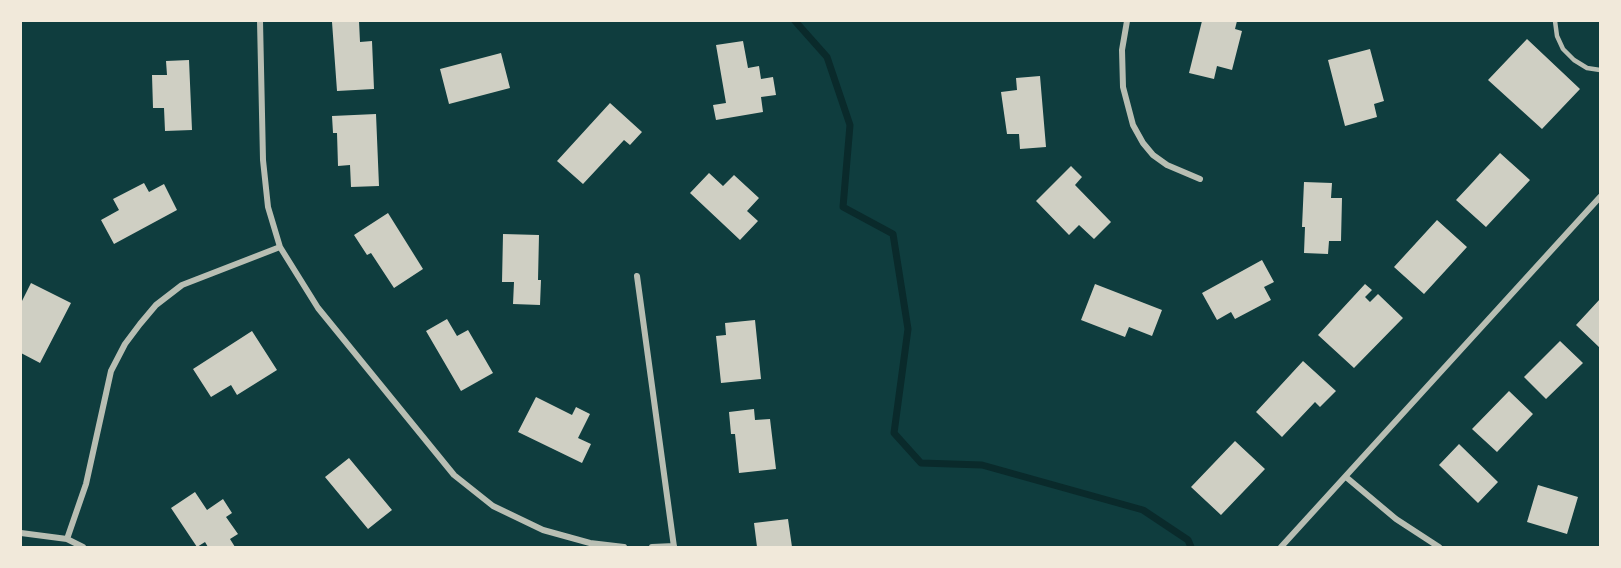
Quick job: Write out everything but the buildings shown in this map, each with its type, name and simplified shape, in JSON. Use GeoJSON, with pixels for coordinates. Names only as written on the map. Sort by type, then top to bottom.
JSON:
{"type":"FeatureCollection","features":[{"type":"Feature","properties":{"kind":"street"},"geometry":{"type":"LineString","coordinates":[[260,21],[263,160],[268,207],[280,247],[318,308],[454,475],[493,506],[543,530],[590,543],[624,547]]}},
{"type":"Feature","properties":{"kind":"street"},"geometry":{"type":"LineString","coordinates":[[1127,21],[1122,50],[1122,78],[1133,125],[1153,155],[1167,165],[1200,179]]}},
{"type":"Feature","properties":{"kind":"street"},"geometry":{"type":"LineString","coordinates":[[1281,547],[1600,197]]}},
{"type":"Feature","properties":{"kind":"street"},"geometry":{"type":"LineString","coordinates":[[67,539],[86,484],[111,371],[125,344],[156,305],[182,285],[280,247]]}},
{"type":"Feature","properties":{"kind":"street"},"geometry":{"type":"LineString","coordinates":[[637,276],[674,546],[652,547]]}},
{"type":"Feature","properties":{"kind":"street"},"geometry":{"type":"LineString","coordinates":[[1346,477],[1396,519],[1439,547]]}},
{"type":"Feature","properties":{"kind":"street"},"geometry":{"type":"LineString","coordinates":[[21,533],[67,539],[82,547]]}},
{"type":"Feature","properties":{"kind":"lane"},"geometry":{"type":"LineString","coordinates":[[1555,21],[1557,36],[1563,50],[1587,68],[1600,70]]}},
{"type":"Feature","properties":{"kind":"waterway"},"geometry":{"type":"LineString","coordinates":[[795,21],[827,57],[850,125],[843,207],[893,234],[908,329],[894,433],[921,463],[982,465],[1143,510],[1188,540],[1191,547]]}}]}
